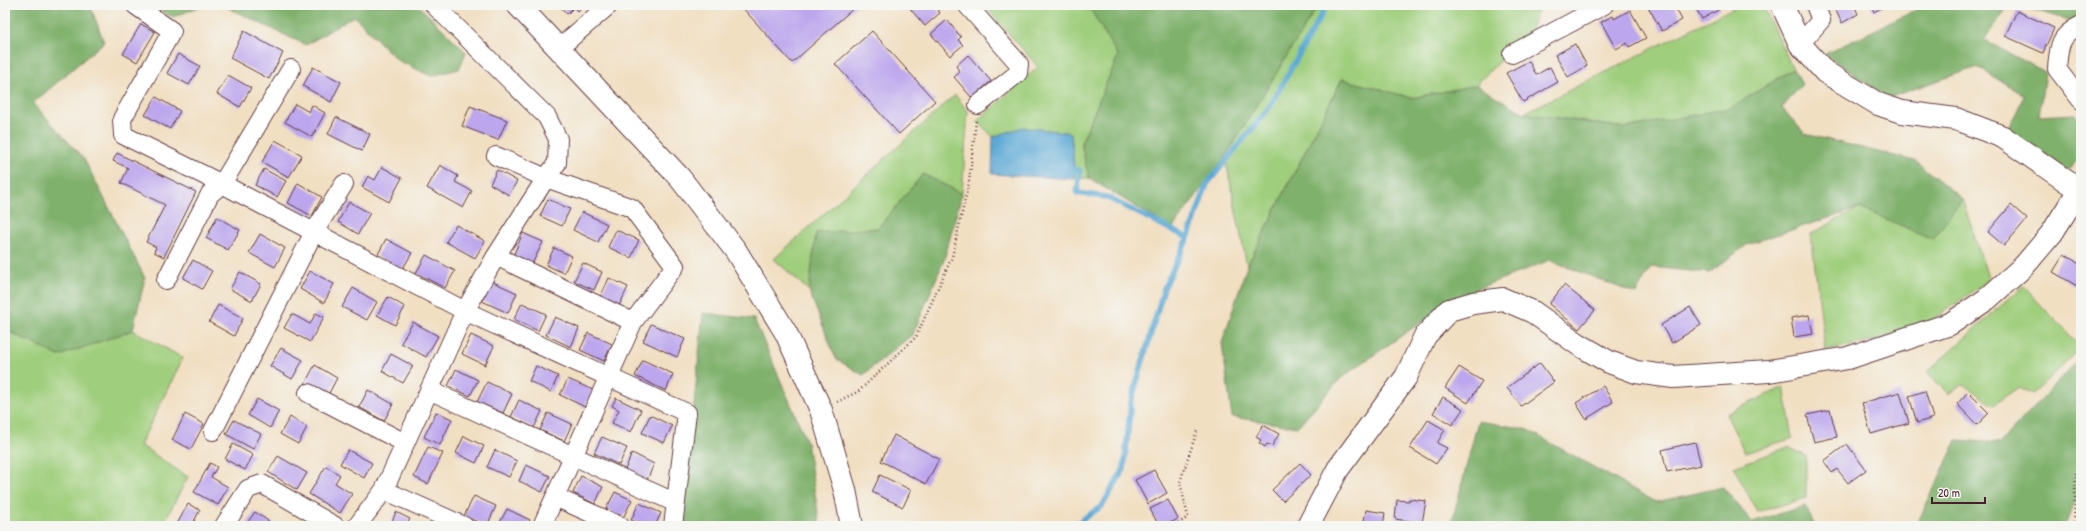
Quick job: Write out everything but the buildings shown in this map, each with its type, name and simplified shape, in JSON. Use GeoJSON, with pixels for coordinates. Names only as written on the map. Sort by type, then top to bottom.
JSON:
{"type":"FeatureCollection","features":[{"type":"Feature","properties":{"kind":"street"},"geometry":{"type":"LineString","coordinates":[[135,5],[172,31],[122,119],[123,135],[222,184],[464,311],[609,376],[687,413],[673,526]]}},
{"type":"Feature","properties":{"kind":"street"},"geometry":{"type":"LineString","coordinates":[[356,526],[384,490],[464,311],[496,256],[557,163],[558,139],[547,117],[434,5]]}},
{"type":"Feature","properties":{"kind":"street"},"geometry":{"type":"LineString","coordinates":[[518,5],[680,178],[736,252],[786,332],[821,410],[845,490],[852,526]]}},
{"type":"Feature","properties":{"kind":"street"},"geometry":{"type":"LineString","coordinates":[[558,49],[609,5]]}},
{"type":"Feature","properties":{"kind":"street"},"geometry":{"type":"LineString","coordinates":[[967,5],[1018,64],[1018,73],[978,105]]}},
{"type":"Feature","properties":{"kind":"street"},"geometry":{"type":"LineString","coordinates":[[1512,54],[1604,5]]}},
{"type":"Feature","properties":{"kind":"street"},"geometry":{"type":"LineString","coordinates":[[1308,526],[1338,469],[1406,377],[1425,336],[1449,310],[1473,303],[1503,299],[1533,312],[1578,344],[1609,362],[1636,372],[1673,377],[1770,371],[1848,358],[1950,324],[1987,299],[2024,266],[2052,233],[2080,190],[2003,137],[1956,119],[1902,112],[1878,104],[1825,72],[1800,44],[1782,5]]}},
{"type":"Feature","properties":{"kind":"street"},"geometry":{"type":"LineString","coordinates":[[1800,44],[1821,20],[1815,5]]}},
{"type":"Feature","properties":{"kind":"street"},"geometry":{"type":"LineString","coordinates":[[2081,25],[2074,28],[2059,44],[2057,69],[2081,100]]}},
{"type":"Feature","properties":{"kind":"street"},"geometry":{"type":"LineString","coordinates":[[166,280],[210,194],[222,184],[291,69]]}},
{"type":"Feature","properties":{"kind":"street"},"geometry":{"type":"LineString","coordinates":[[496,156],[546,178],[632,208],[675,266],[633,322],[542,526]]}},
{"type":"Feature","properties":{"kind":"street"},"geometry":{"type":"LineString","coordinates":[[213,431],[314,232],[344,184]]}},
{"type":"Feature","properties":{"kind":"street"},"geometry":{"type":"LineString","coordinates":[[496,256],[633,322]]}},
{"type":"Feature","properties":{"kind":"street"},"geometry":{"type":"LineString","coordinates":[[429,390],[676,502]]}},
{"type":"Feature","properties":{"kind":"street"},"geometry":{"type":"LineString","coordinates":[[308,393],[406,443]]}},
{"type":"Feature","properties":{"kind":"street"},"geometry":{"type":"LineString","coordinates":[[224,526],[248,489],[262,484],[335,526]]}},
{"type":"Feature","properties":{"kind":"street"},"geometry":{"type":"LineString","coordinates":[[384,490],[464,526]]}},
{"type":"Feature","properties":{"kind":"street"},"geometry":{"type":"LineString","coordinates":[[555,497],[620,526]]}},
{"type":"Feature","properties":{"kind":"path"},"geometry":{"type":"LineString","coordinates":[[821,410],[859,391],[916,337],[952,257],[969,182],[978,105]]}},
{"type":"Feature","properties":{"kind":"path"},"geometry":{"type":"LineString","coordinates":[[1175,526],[1188,517],[1180,482],[1196,431]]}},
{"type":"Feature","properties":{"kind":"path"},"geometry":{"type":"LineString","coordinates":[[2074,526],[2076,471],[2081,466]]}},
{"type":"Feature","properties":{"kind":"green space"},"geometry":{"type":"Polygon","coordinates":[[[5,5],[90,5],[104,42],[33,103],[84,159],[145,278],[133,330],[59,356],[10,332],[5,320],[5,5]]]}},
{"type":"Feature","properties":{"kind":"green space"},"geometry":{"type":"Polygon","coordinates":[[[149,5],[204,5],[173,17],[149,5]]]}},
{"type":"Feature","properties":{"kind":"green space"},"geometry":{"type":"Polygon","coordinates":[[[222,5],[418,5],[466,52],[459,69],[431,76],[397,60],[354,16],[306,45],[222,5]]]}},
{"type":"Feature","properties":{"kind":"green space"},"geometry":{"type":"Polygon","coordinates":[[[984,5],[1088,5],[1118,56],[1081,143],[1089,178],[1075,179],[1071,133],[1023,127],[993,137],[977,121],[1038,67],[984,5]]]}},
{"type":"Feature","properties":{"kind":"green space"},"geometry":{"type":"Polygon","coordinates":[[[1088,5],[1318,5],[1225,157],[1172,229],[1089,178],[1081,143],[1118,56],[1088,5]]]}},
{"type":"Feature","properties":{"kind":"green space"},"geometry":{"type":"Polygon","coordinates":[[[1318,5],[1540,5],[1531,29],[1476,85],[1412,98],[1342,79],[1247,266],[1225,157],[1318,5]]]}},
{"type":"Feature","properties":{"kind":"green space"},"geometry":{"type":"Polygon","coordinates":[[[1739,5],[1762,5],[1793,69],[1731,108],[1625,128],[1524,113],[1739,5]]]}},
{"type":"Feature","properties":{"kind":"green space"},"geometry":{"type":"Polygon","coordinates":[[[1916,5],[2009,5],[1984,40],[2045,72],[2039,116],[2075,114],[2081,124],[2081,156],[2068,171],[2008,131],[2024,95],[1977,67],[1888,98],[1825,54],[1918,9],[1916,5]]]}},
{"type":"Feature","properties":{"kind":"green space"},"geometry":{"type":"Polygon","coordinates":[[[2019,5],[2081,5],[2081,18],[2074,22],[2019,5]]]}},
{"type":"Feature","properties":{"kind":"green space"},"geometry":{"type":"Polygon","coordinates":[[[1793,69],[1802,84],[1782,108],[1805,134],[1915,161],[1962,199],[1933,239],[1860,208],[1748,244],[1709,273],[1651,267],[1636,294],[1550,260],[1474,290],[1414,327],[1341,378],[1297,427],[1232,417],[1222,343],[1247,266],[1342,79],[1412,98],[1476,85],[1524,113],[1625,128],[1731,108],[1793,69]]]}},
{"type":"Feature","properties":{"kind":"green space"},"geometry":{"type":"Polygon","coordinates":[[[955,95],[968,111],[962,194],[923,174],[878,228],[816,233],[809,291],[774,259],[955,95]]]}},
{"type":"Feature","properties":{"kind":"green space"},"geometry":{"type":"Polygon","coordinates":[[[923,174],[962,194],[944,260],[913,334],[863,375],[836,359],[809,291],[816,233],[878,228],[923,174]]]}},
{"type":"Feature","properties":{"kind":"green space"},"geometry":{"type":"Polygon","coordinates":[[[1962,199],[1989,280],[1932,320],[1875,341],[1825,350],[1811,234],[1860,208],[1933,239],[1962,199]]]}},
{"type":"Feature","properties":{"kind":"green space"},"geometry":{"type":"Polygon","coordinates":[[[2023,286],[2081,347],[2033,394],[2019,387],[1992,405],[1964,384],[1948,394],[1927,372],[2023,286]]]}},
{"type":"Feature","properties":{"kind":"green space"},"geometry":{"type":"Polygon","coordinates":[[[703,313],[754,319],[807,442],[820,526],[682,526],[703,313]]]}},
{"type":"Feature","properties":{"kind":"green space"},"geometry":{"type":"Polygon","coordinates":[[[133,330],[183,358],[140,445],[188,477],[162,526],[5,526],[5,340],[10,332],[59,356],[133,330]]]}},
{"type":"Feature","properties":{"kind":"green space"},"geometry":{"type":"Polygon","coordinates":[[[2081,357],[2081,487],[2066,526],[1916,526],[1957,440],[2000,443],[2081,357]]]}},
{"type":"Feature","properties":{"kind":"green space"},"geometry":{"type":"Polygon","coordinates":[[[1784,387],[1793,438],[1745,453],[1726,414],[1784,387]]]}},
{"type":"Feature","properties":{"kind":"green space"},"geometry":{"type":"Polygon","coordinates":[[[1478,421],[1526,429],[1656,502],[1723,487],[1752,522],[1805,506],[1815,526],[1451,526],[1478,421]]]}},
{"type":"Feature","properties":{"kind":"green space"},"geometry":{"type":"Polygon","coordinates":[[[1788,447],[1806,456],[1806,498],[1757,512],[1734,467],[1788,447]]]}},
{"type":"Feature","properties":{"kind":"water"},"geometry":{"type":"Polygon","coordinates":[[[1023,127],[1071,133],[1075,179],[992,174],[993,137],[1023,127]]]}},
{"type":"Feature","properties":{"kind":"waterway"},"geometry":{"type":"LineString","coordinates":[[1073,526],[1102,506],[1124,469],[1131,402],[1164,288],[1188,238],[1207,184],[1269,108],[1327,5]]}},
{"type":"Feature","properties":{"kind":"waterway"},"geometry":{"type":"LineString","coordinates":[[1068,167],[1080,171],[1077,193],[1106,197],[1188,238]]}}]}
